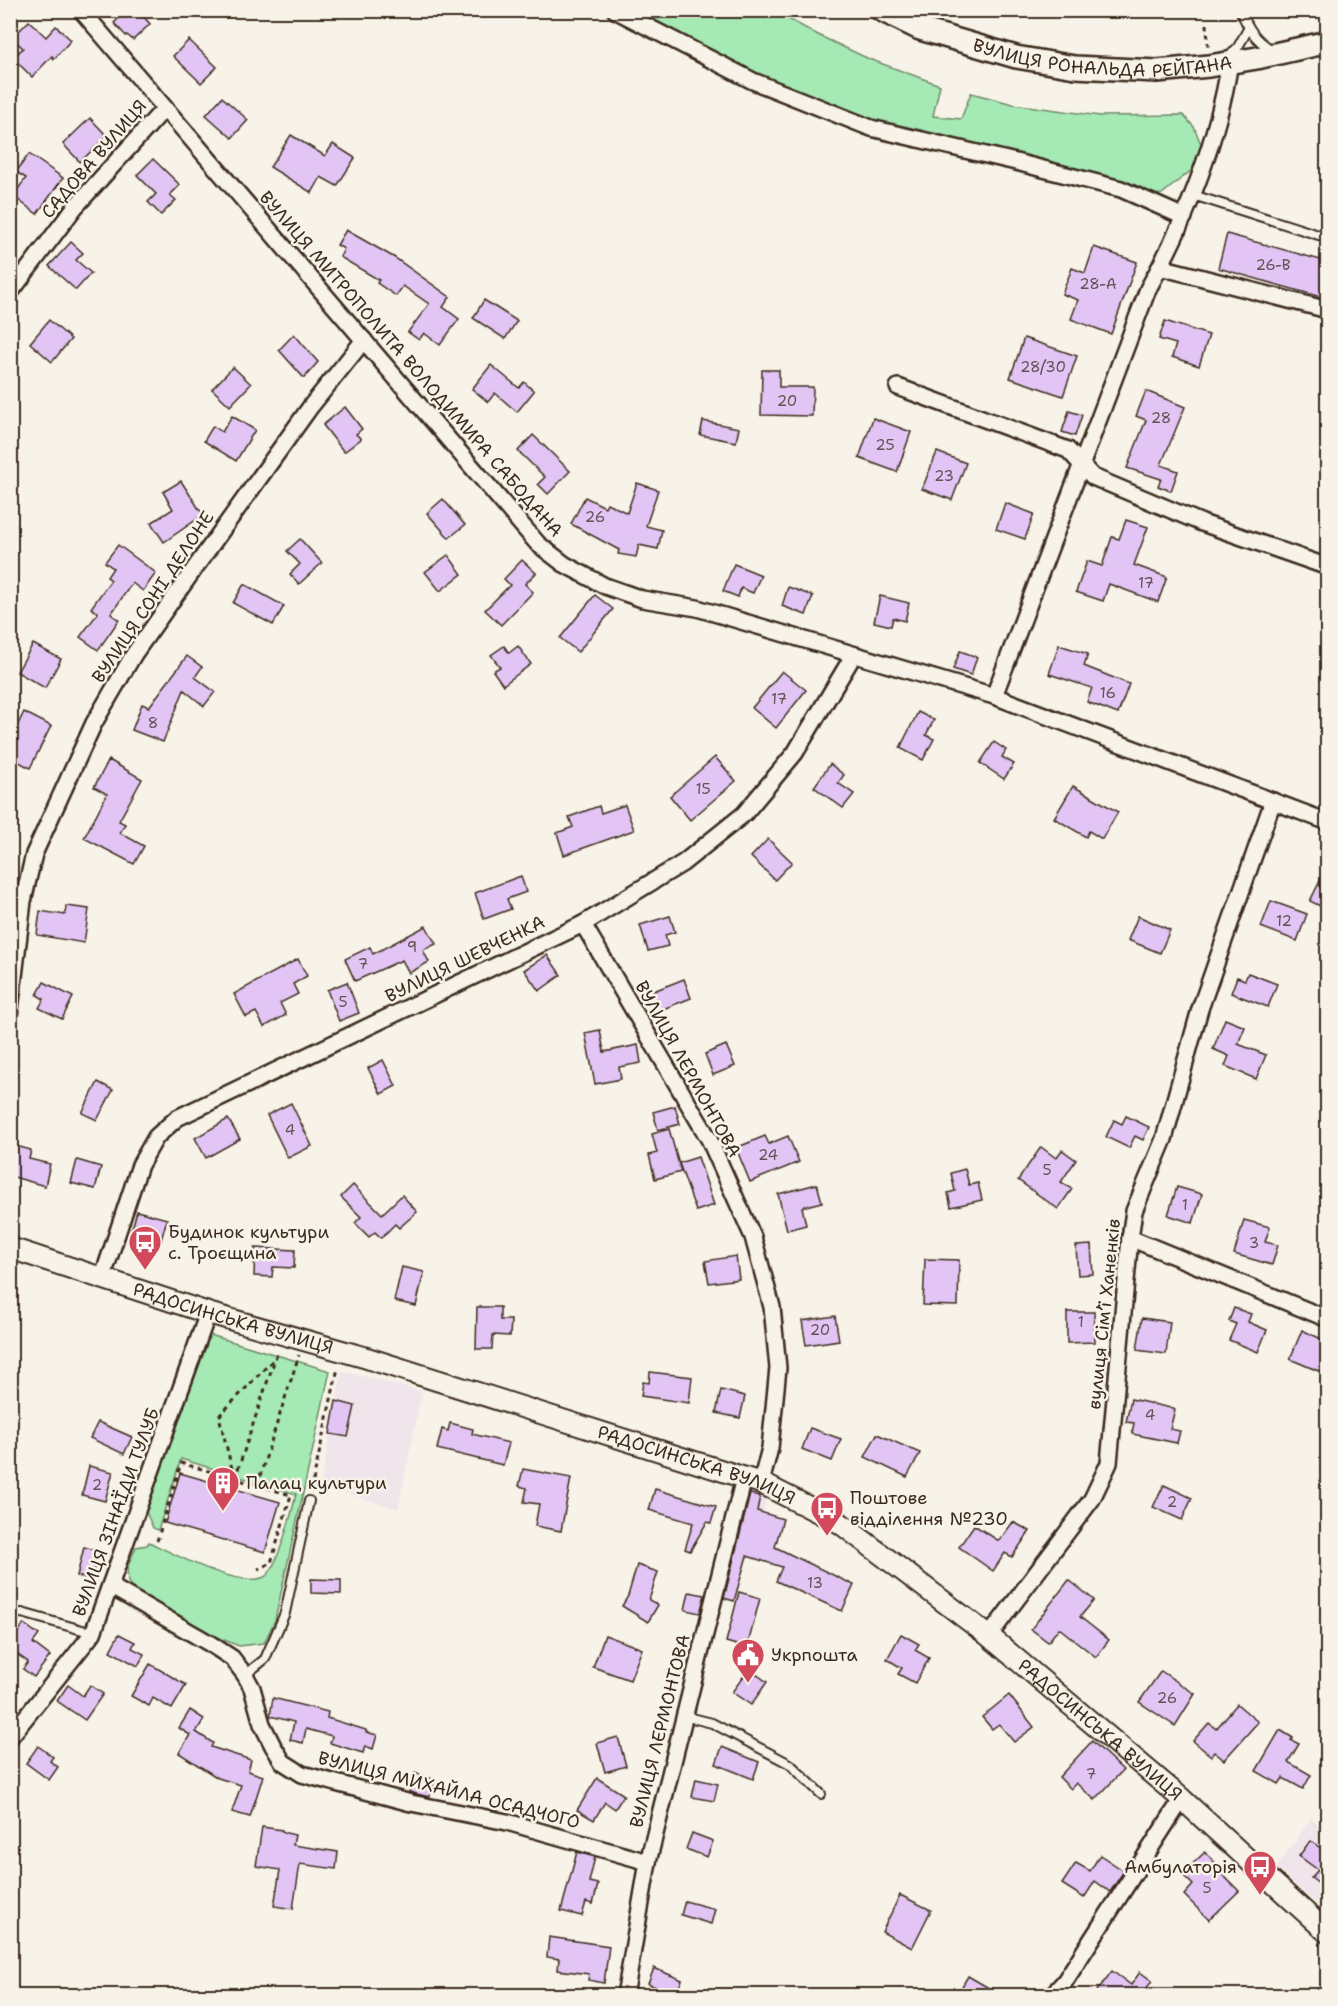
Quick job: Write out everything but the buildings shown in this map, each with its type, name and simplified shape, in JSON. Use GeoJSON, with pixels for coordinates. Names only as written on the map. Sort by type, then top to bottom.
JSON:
{"type":"FeatureCollection","features":[{"type":"Feature","properties":{"kind":"main road","name":"ВУЛИЦЯ РОНАЛЬДА РЕЙГАНА"},"geometry":{"type":"LineString","coordinates":[[881,10],[920,29],[1016,57],[1075,67],[1157,71],[1209,66],[1328,42]]}},
{"type":"Feature","properties":{"kind":"street","name":"ВУЛИЦЯ МИТРОПОЛИТА ВОЛОДИМИРА САБОДАНА"},"geometry":{"type":"LineString","coordinates":[[81,10],[538,544],[564,564],[605,586],[642,599],[697,609],[994,696],[1328,822]]}},
{"type":"Feature","properties":{"kind":"street"},"geometry":{"type":"LineString","coordinates":[[615,10],[753,81],[871,128],[1110,186],[1184,217]]}},
{"type":"Feature","properties":{"kind":"street"},"geometry":{"type":"LineString","coordinates":[[994,696],[1148,289],[1193,195],[1222,106],[1225,63]]}},
{"type":"Feature","properties":{"kind":"street","name":"САДОВА ВУЛИЦЯ"},"geometry":{"type":"LineString","coordinates":[[10,293],[75,207],[164,109]]}},
{"type":"Feature","properties":{"kind":"street"},"geometry":{"type":"LineString","coordinates":[[1160,267],[1328,310]]}},
{"type":"Feature","properties":{"kind":"street","name":"ВУЛИЦЯ СОНІ ДЕЛОНЕ"},"geometry":{"type":"LineString","coordinates":[[10,1010],[23,901],[34,854],[94,723],[134,654],[311,406],[364,340]]}},
{"type":"Feature","properties":{"kind":"street"},"geometry":{"type":"LineString","coordinates":[[898,387],[1068,450],[1094,477],[1202,523],[1328,567]]}},
{"type":"Feature","properties":{"kind":"street","name":"ВУЛИЦЯ ШЕВЧЕНКА"},"geometry":{"type":"LineString","coordinates":[[102,1279],[140,1165],[156,1137],[177,1118],[583,924],[684,863],[744,814],[795,753],[853,656]]}},
{"type":"Feature","properties":{"kind":"street","name":"вулиця Сімʼї Ханенків"},"geometry":{"type":"LineString","coordinates":[[989,1636],[1092,1499],[1109,1463],[1134,1211],[1164,1139],[1200,1009],[1273,801]]}},
{"type":"Feature","properties":{"kind":"street","name":"ВУЛИЦЯ ЛЕРМОНТОВА"},"geometry":{"type":"LineString","coordinates":[[583,924],[709,1139],[753,1237],[772,1307],[778,1368],[770,1448],[752,1481],[684,1716],[648,1862],[625,1995]]}},
{"type":"Feature","properties":{"kind":"street"},"geometry":{"type":"LineString","coordinates":[[1130,1238],[1328,1319]]}},
{"type":"Feature","properties":{"kind":"street","name":"РАДОСИНСЬКА ВУЛИЦЯ"},"geometry":{"type":"LineString","coordinates":[[10,1248],[208,1313],[343,1352],[752,1481],[840,1523],[989,1636],[1182,1799],[1328,1933]]}},
{"type":"Feature","properties":{"kind":"street","name":"ВУЛИЦЯ ЗІНАЇДИ ТУЛУБ"},"geometry":{"type":"LineString","coordinates":[[10,1737],[93,1634],[208,1313]]}},
{"type":"Feature","properties":{"kind":"street","name":"ВУЛИЦЯ МИХАЙЛА ОСАДЧОГО"},"geometry":{"type":"LineString","coordinates":[[110,1586],[232,1658],[252,1688],[262,1724],[273,1746],[284,1762],[302,1773],[411,1803],[507,1822],[648,1862]]}},
{"type":"Feature","properties":{"kind":"street"},"geometry":{"type":"LineString","coordinates":[[1051,1995],[1065,1981],[1182,1799]]}},
{"type":"Feature","properties":{"kind":"lane"},"geometry":{"type":"LineString","coordinates":[[1240,10],[1248,29],[1266,47],[1277,53]]}},
{"type":"Feature","properties":{"kind":"lane"},"geometry":{"type":"LineString","coordinates":[[1225,63],[1248,29]]}},
{"type":"Feature","properties":{"kind":"lane"},"geometry":{"type":"LineString","coordinates":[[1193,195],[1328,238]]}},
{"type":"Feature","properties":{"kind":"lane"},"geometry":{"type":"LineString","coordinates":[[245,1675],[265,1659],[285,1613],[309,1501]]}},
{"type":"Feature","properties":{"kind":"lane"},"geometry":{"type":"LineString","coordinates":[[10,1614],[22,1613],[93,1634]]}},
{"type":"Feature","properties":{"kind":"lane"},"geometry":{"type":"LineString","coordinates":[[684,1716],[712,1724],[790,1764],[821,1794]]}},
{"type":"Feature","properties":{"kind":"path"},"geometry":{"type":"LineString","coordinates":[[235,1478],[283,1334]]}},
{"type":"Feature","properties":{"kind":"path"},"geometry":{"type":"LineString","coordinates":[[257,1485],[304,1340]]}},
{"type":"Feature","properties":{"kind":"path"},"geometry":{"type":"LineString","coordinates":[[309,1501],[335,1377],[343,1352]]}},
{"type":"Feature","properties":{"kind":"path"},"geometry":{"type":"LineString","coordinates":[[235,1478],[219,1416],[275,1359]]}},
{"type":"Feature","properties":{"kind":"path"},"geometry":{"type":"LineString","coordinates":[[157,1541],[181,1463],[291,1496],[271,1563],[258,1569]]}},
{"type":"Feature","properties":{"kind":"shaded area"},"geometry":{"type":"Polygon","coordinates":[[[342,1371],[422,1391],[398,1509],[320,1486],[342,1371]]]}},
{"type":"Feature","properties":{"kind":"shaded area"},"geometry":{"type":"Polygon","coordinates":[[[747,1491],[767,1496],[758,1535],[737,1533],[747,1491]]]}},
{"type":"Feature","properties":{"kind":"shaded area"},"geometry":{"type":"Polygon","coordinates":[[[1311,1818],[1327,1831],[1328,1905],[1324,1910],[1276,1868],[1311,1818]]]}},
{"type":"Feature","properties":{"kind":"green space"},"geometry":{"type":"Polygon","coordinates":[[[625,11],[774,11],[869,59],[940,85],[933,116],[961,119],[971,93],[1013,104],[1100,116],[1183,115],[1194,127],[1201,144],[1193,169],[1162,194],[1149,195],[871,123],[755,77],[625,11]]]}},
{"type":"Feature","properties":{"kind":"green space"},"geometry":{"type":"Polygon","coordinates":[[[210,1335],[330,1371],[275,1620],[264,1643],[239,1646],[189,1626],[135,1594],[128,1582],[127,1568],[136,1547],[147,1545],[149,1542],[207,1569],[241,1579],[255,1579],[266,1576],[270,1571],[284,1538],[296,1494],[181,1459],[158,1530],[153,1528],[146,1512],[210,1335]]]}},
{"type":"Feature","properties":{"kind":"place","name":"Будинок культури с. Троєщина"},"geometry":{"type":"Point","coordinates":[145,1271]}},
{"type":"Feature","properties":{"kind":"place","name":"Палац культури"},"geometry":{"type":"Point","coordinates":[223,1512]}},
{"type":"Feature","properties":{"kind":"place","name":"Поштове відділення №230"},"geometry":{"type":"Point","coordinates":[827,1537]}},
{"type":"Feature","properties":{"kind":"place","name":"Укрпошта"},"geometry":{"type":"Point","coordinates":[748,1684]}},
{"type":"Feature","properties":{"kind":"place","name":"Амбулаторія"},"geometry":{"type":"Point","coordinates":[1260,1896]}}]}
